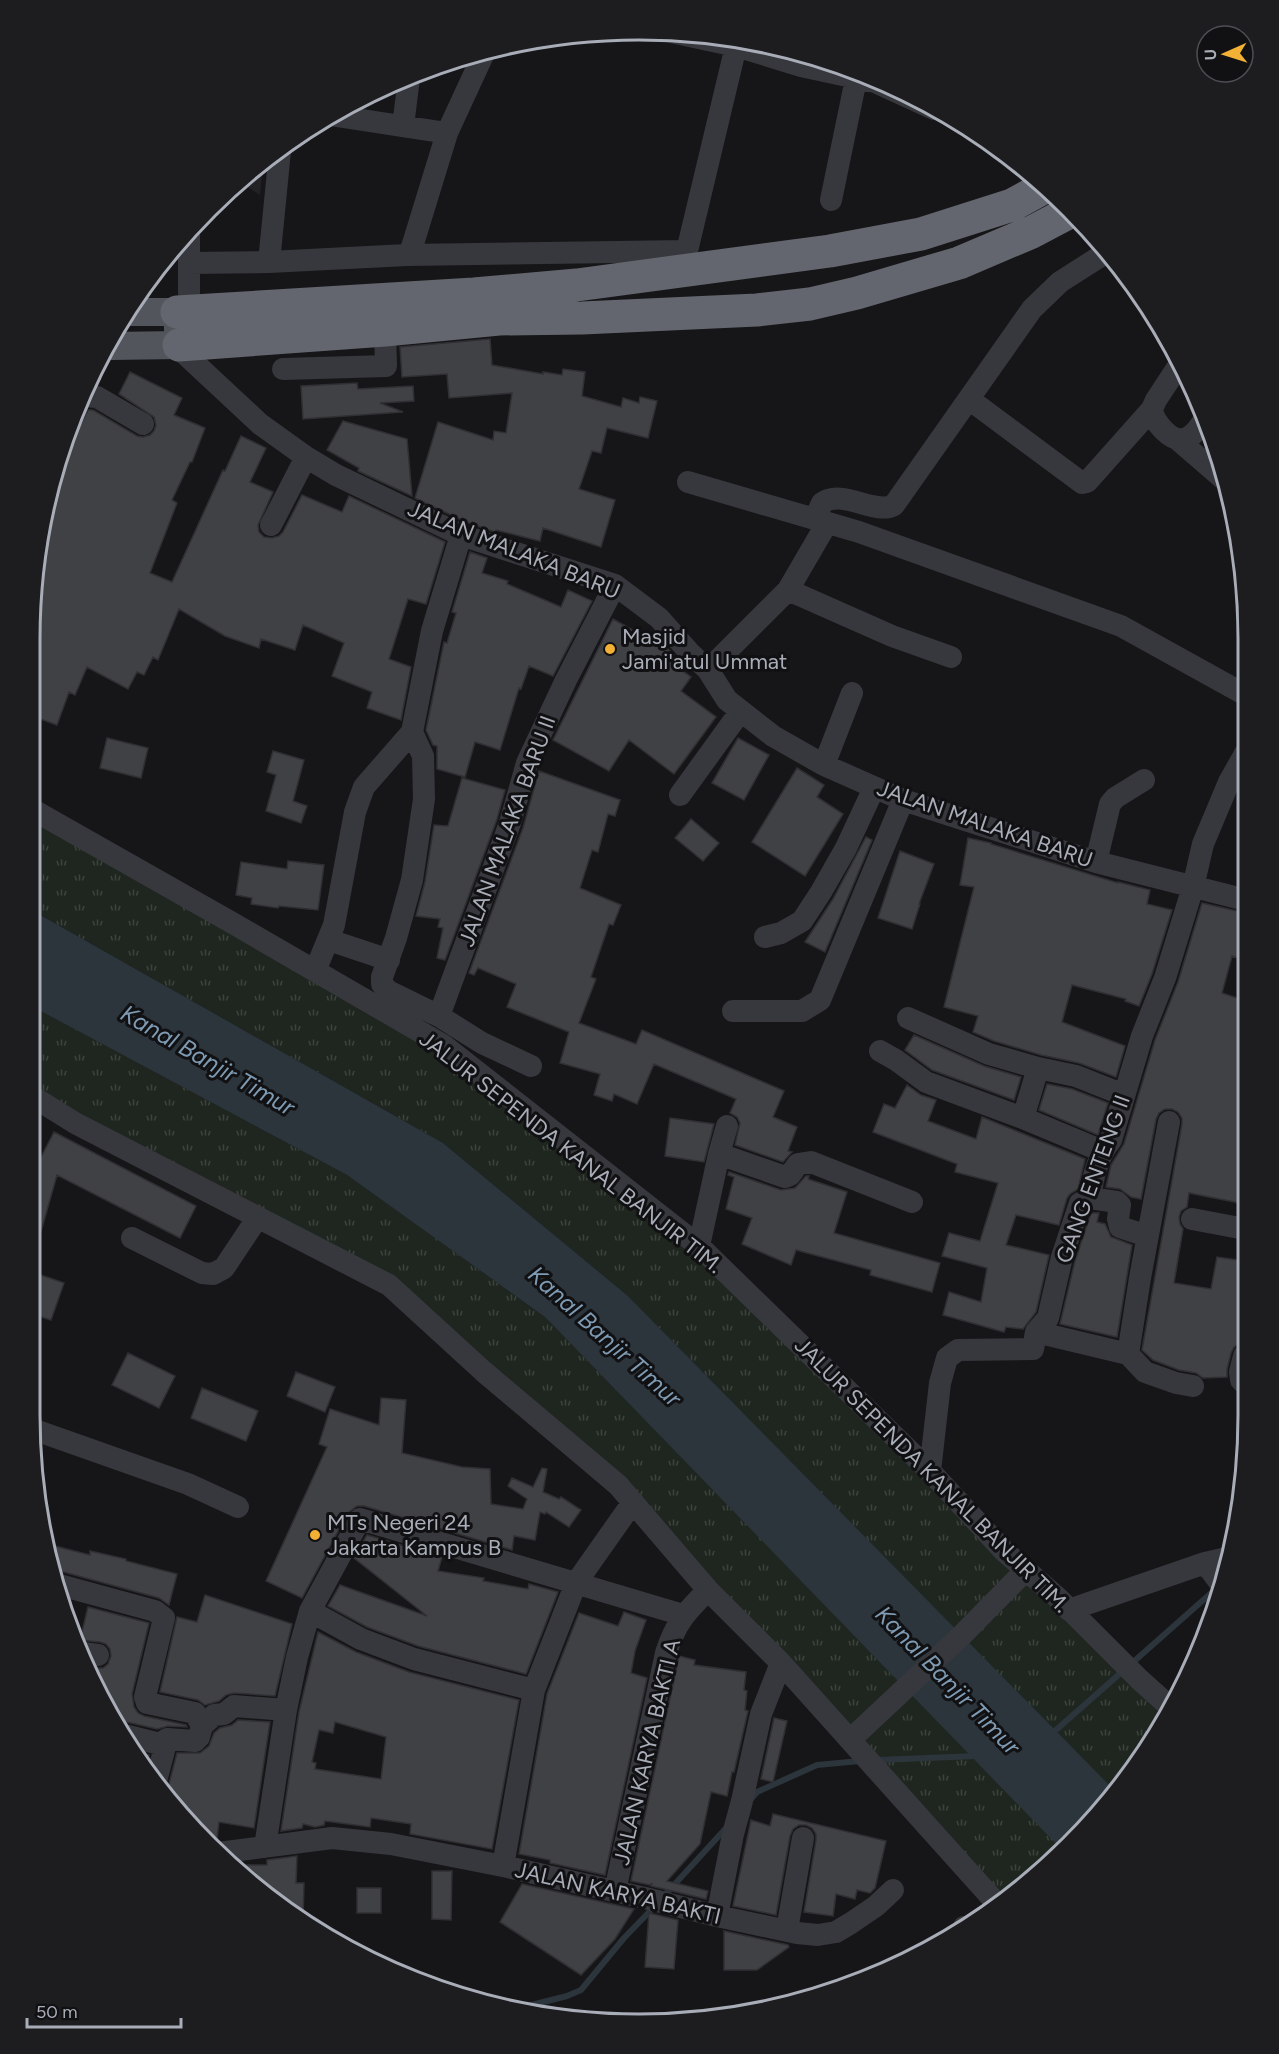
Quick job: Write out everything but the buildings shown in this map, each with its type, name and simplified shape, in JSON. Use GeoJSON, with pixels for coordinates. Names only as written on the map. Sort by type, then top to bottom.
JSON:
{"type":"FeatureCollection","features":[{"type":"Feature","properties":{"kind":"highway"},"geometry":{"type":"LineString","coordinates":[[183,302],[474,294],[577,285],[830,251],[921,234],[1012,205],[1037,191]]}},
{"type":"Feature","properties":{"kind":"highway"},"geometry":{"type":"LineString","coordinates":[[179,345],[499,319],[582,318],[757,310],[810,304],[857,293],[959,263],[1022,237],[1063,216]]}},
{"type":"Feature","properties":{"kind":"main road"},"geometry":{"type":"LineString","coordinates":[[118,346],[179,345],[183,302],[139,310]]}},
{"type":"Feature","properties":{"kind":"street"},"geometry":{"type":"LineString","coordinates":[[189,263],[269,262],[407,255],[687,251],[735,49]]}},
{"type":"Feature","properties":{"kind":"street"},"geometry":{"type":"LineString","coordinates":[[407,255],[412,247],[447,133],[480,62]]}},
{"type":"Feature","properties":{"kind":"street"},"geometry":{"type":"LineString","coordinates":[[831,200],[856,81]]}},
{"type":"Feature","properties":{"kind":"street"},"geometry":{"type":"LineString","coordinates":[[402,126],[408,87]]}},
{"type":"Feature","properties":{"kind":"street"},"geometry":{"type":"LineString","coordinates":[[346,118],[447,133]]}},
{"type":"Feature","properties":{"kind":"street"},"geometry":{"type":"LineString","coordinates":[[269,262],[279,161]]}},
{"type":"Feature","properties":{"kind":"street"},"geometry":{"type":"LineString","coordinates":[[183,302],[189,263],[189,245]]}},
{"type":"Feature","properties":{"kind":"street"},"geometry":{"type":"LineString","coordinates":[[708,670],[788,590],[821,521],[822,503],[831,499],[886,508],[894,505],[1032,309],[1060,282],[1100,257]]}},
{"type":"Feature","properties":{"kind":"street"},"geometry":{"type":"LineString","coordinates":[[283,369],[386,366],[385,330]]}},
{"type":"Feature","properties":{"kind":"street","name":"JALAN MALAKA BARU"},"geometry":{"type":"LineString","coordinates":[[179,345],[186,355],[260,424],[336,475],[461,535],[615,585],[659,618],[708,670],[727,700],[773,736],[824,765],[903,800],[1096,862],[1238,898]]}},
{"type":"Feature","properties":{"kind":"street"},"geometry":{"type":"LineString","coordinates":[[969,399],[1082,483],[1087,482],[1152,409],[1175,371]]}},
{"type":"Feature","properties":{"kind":"street"},"geometry":{"type":"LineString","coordinates":[[92,397],[98,397],[142,424]]}},
{"type":"Feature","properties":{"kind":"street"},"geometry":{"type":"LineString","coordinates":[[1152,409],[1159,426],[1214,471]]}},
{"type":"Feature","properties":{"kind":"street"},"geometry":{"type":"LineString","coordinates":[[1177,439],[1185,439],[1199,427]]}},
{"type":"Feature","properties":{"kind":"street"},"geometry":{"type":"LineString","coordinates":[[271,525],[306,457]]}},
{"type":"Feature","properties":{"kind":"street"},"geometry":{"type":"LineString","coordinates":[[688,482],[859,532],[1121,626],[1238,691]]}},
{"type":"Feature","properties":{"kind":"street"},"geometry":{"type":"LineString","coordinates":[[315,970],[334,925],[355,812],[364,787],[412,732],[432,631],[461,535]]}},
{"type":"Feature","properties":{"kind":"street","name":"JALAN MALAKA BARU II"},"geometry":{"type":"LineString","coordinates":[[439,1016],[510,824],[527,763],[566,680],[615,585]]}},
{"type":"Feature","properties":{"kind":"street"},"geometry":{"type":"LineString","coordinates":[[788,590],[892,636],[951,657]]}},
{"type":"Feature","properties":{"kind":"street"},"geometry":{"type":"LineString","coordinates":[[824,765],[852,693]]}},
{"type":"Feature","properties":{"kind":"street"},"geometry":{"type":"LineString","coordinates":[[680,795],[741,712]]}},
{"type":"Feature","properties":{"kind":"street"},"geometry":{"type":"LineString","coordinates":[[412,732],[423,756],[424,799],[412,880],[382,977],[382,984],[388,991],[439,1016],[482,1043],[531,1066]]}},
{"type":"Feature","properties":{"kind":"street","name":"GANG ENTENG II"},"geometry":{"type":"LineString","coordinates":[[930,1471],[940,1383],[947,1358],[958,1350],[1033,1349],[1036,1332],[1048,1318],[1062,1257],[1080,1203],[1090,1198],[1094,1173],[1102,1151],[1111,1140],[1142,1036],[1165,978],[1193,887],[1203,844],[1238,766]]}},
{"type":"Feature","properties":{"kind":"street"},"geometry":{"type":"LineString","coordinates":[[1096,862],[1110,804],[1115,798],[1144,780]]}},
{"type":"Feature","properties":{"kind":"street"},"geometry":{"type":"LineString","coordinates":[[765,937],[781,933],[802,921],[846,848],[874,788]]}},
{"type":"Feature","properties":{"kind":"street"},"geometry":{"type":"LineString","coordinates":[[733,1011],[801,1011],[820,1000],[903,800]]}},
{"type":"Feature","properties":{"kind":"street","name":"JALUR SEPENDA KANAL BANJIR TIM."},"geometry":{"type":"LineString","coordinates":[[40,814],[443,1045],[699,1246],[930,1471],[1004,1551],[1019,1578],[1058,1598],[1165,1702]]}},
{"type":"Feature","properties":{"kind":"street"},"geometry":{"type":"LineString","coordinates":[[328,940],[389,960]]}},
{"type":"Feature","properties":{"kind":"street"},"geometry":{"type":"LineString","coordinates":[[908,1018],[989,1054],[1076,1076],[1124,1095]]}},
{"type":"Feature","properties":{"kind":"street"},"geometry":{"type":"LineString","coordinates":[[880,1051],[926,1082],[1023,1118],[1102,1151]]}},
{"type":"Feature","properties":{"kind":"street"},"geometry":{"type":"LineString","coordinates":[[1023,1118],[1038,1068]]}},
{"type":"Feature","properties":{"kind":"street"},"geometry":{"type":"LineString","coordinates":[[40,1101],[75,1123],[389,1285],[483,1371],[618,1485],[708,1590],[782,1664],[858,1732],[885,1777],[992,1898]]}},
{"type":"Feature","properties":{"kind":"street"},"geometry":{"type":"LineString","coordinates":[[1128,1353],[1169,1122]]}},
{"type":"Feature","properties":{"kind":"street"},"geometry":{"type":"LineString","coordinates":[[699,1246],[727,1126]]}},
{"type":"Feature","properties":{"kind":"street"},"geometry":{"type":"LineString","coordinates":[[719,1154],[785,1177],[790,1175],[798,1164],[811,1162],[912,1202]]}},
{"type":"Feature","properties":{"kind":"street"},"geometry":{"type":"LineString","coordinates":[[1090,1198],[1118,1202],[1120,1227],[1147,1236]]}},
{"type":"Feature","properties":{"kind":"street"},"geometry":{"type":"LineString","coordinates":[[132,1238],[202,1273],[213,1274],[224,1268],[258,1217]]}},
{"type":"Feature","properties":{"kind":"street"},"geometry":{"type":"LineString","coordinates":[[1192,1220],[1238,1228]]}},
{"type":"Feature","properties":{"kind":"street"},"geometry":{"type":"LineString","coordinates":[[1036,1332],[1128,1353],[1145,1372],[1176,1383],[1193,1386]]}},
{"type":"Feature","properties":{"kind":"street"},"geometry":{"type":"LineString","coordinates":[[41,1432],[188,1484],[238,1507]]}},
{"type":"Feature","properties":{"kind":"street"},"geometry":{"type":"LineString","coordinates":[[42,1447],[91,1449]]}},
{"type":"Feature","properties":{"kind":"street","name":"JALAN KARYA BAKTI"},"geometry":{"type":"LineString","coordinates":[[633,1502],[576,1583],[534,1690],[503,1866],[717,1916],[818,1935],[836,1932],[863,1916],[893,1890]]}},
{"type":"Feature","properties":{"kind":"street"},"geometry":{"type":"LineString","coordinates":[[265,1847],[286,1710],[310,1611],[360,1519],[683,1615]]}},
{"type":"Feature","properties":{"kind":"street"},"geometry":{"type":"LineString","coordinates":[[1069,1610],[1217,1571]]}},
{"type":"Feature","properties":{"kind":"street"},"geometry":{"type":"LineString","coordinates":[[858,1732],[1019,1578]]}},
{"type":"Feature","properties":{"kind":"street"},"geometry":{"type":"LineString","coordinates":[[66,1587],[161,1614],[164,1618],[146,1700],[150,1704],[195,1713],[202,1726]]}},
{"type":"Feature","properties":{"kind":"street","name":"JALAN KARYA BAKTI A"},"geometry":{"type":"LineString","coordinates":[[615,1891],[666,1653],[672,1634],[683,1615],[708,1590]]}},
{"type":"Feature","properties":{"kind":"street"},"geometry":{"type":"LineString","coordinates":[[310,1611],[361,1640],[414,1659],[534,1690]]}},
{"type":"Feature","properties":{"kind":"street"},"geometry":{"type":"LineString","coordinates":[[717,1916],[733,1834],[761,1714],[782,1664]]}},
{"type":"Feature","properties":{"kind":"street"},"geometry":{"type":"LineString","coordinates":[[136,1738],[160,1743],[167,1739],[196,1740],[202,1726],[214,1715],[225,1714],[234,1706],[286,1710]]}},
{"type":"Feature","properties":{"kind":"street"},"geometry":{"type":"LineString","coordinates":[[159,1771],[167,1739]]}},
{"type":"Feature","properties":{"kind":"street"},"geometry":{"type":"LineString","coordinates":[[230,1851],[332,1838],[356,1839],[503,1866]]}},
{"type":"Feature","properties":{"kind":"street"},"geometry":{"type":"LineString","coordinates":[[787,1930],[803,1838]]}},
{"type":"Feature","properties":{"kind":"shaded area"},"geometry":{"type":"Polygon","coordinates":[[[262,175],[260,195],[247,187],[262,175]]]}},
{"type":"Feature","properties":{"kind":"green space"},"geometry":{"type":"Polygon","coordinates":[[[40,814],[406,1024],[699,1246],[1165,1702],[1138,1747],[1109,1786],[628,1296],[443,1143],[40,915],[40,814]]]}},
{"type":"Feature","properties":{"kind":"green space"},"geometry":{"type":"Polygon","coordinates":[[[40,1011],[347,1175],[545,1317],[1057,1844],[993,1898],[620,1487],[389,1285],[40,1101],[40,1011]]]}},
{"type":"Feature","properties":{"kind":"water","name":"Kanal Banjir Timur"},"geometry":{"type":"Polygon","coordinates":[[[40,915],[443,1143],[628,1296],[1110,1785],[1056,1844],[545,1317],[347,1175],[40,1011],[40,915]]]}},
{"type":"Feature","properties":{"kind":"waterway"},"geometry":{"type":"LineString","coordinates":[[1131,1664],[1211,1593]]}},
{"type":"Feature","properties":{"kind":"waterway"},"geometry":{"type":"LineString","coordinates":[[1049,1733],[1056,1730],[1124,1670]]}},
{"type":"Feature","properties":{"kind":"waterway"},"geometry":{"type":"LineString","coordinates":[[877,1760],[977,1756]]}},
{"type":"Feature","properties":{"kind":"waterway"},"geometry":{"type":"LineString","coordinates":[[751,1799],[757,1792],[817,1765],[860,1761]]}},
{"type":"Feature","properties":{"kind":"waterway"},"geometry":{"type":"LineString","coordinates":[[663,1897],[727,1827]]}},
{"type":"Feature","properties":{"kind":"waterway"},"geometry":{"type":"LineString","coordinates":[[536,2004],[581,1990],[624,1938],[654,1907]]}},
{"type":"Feature","properties":{"kind":"place","name":"Masjid Jami'atul Ummat"},"geometry":{"type":"Point","coordinates":[610,649]}},
{"type":"Feature","properties":{"kind":"place","name":"MTs Negeri 24 Jakarta Kampus B"},"geometry":{"type":"Point","coordinates":[315,1535]}}]}
